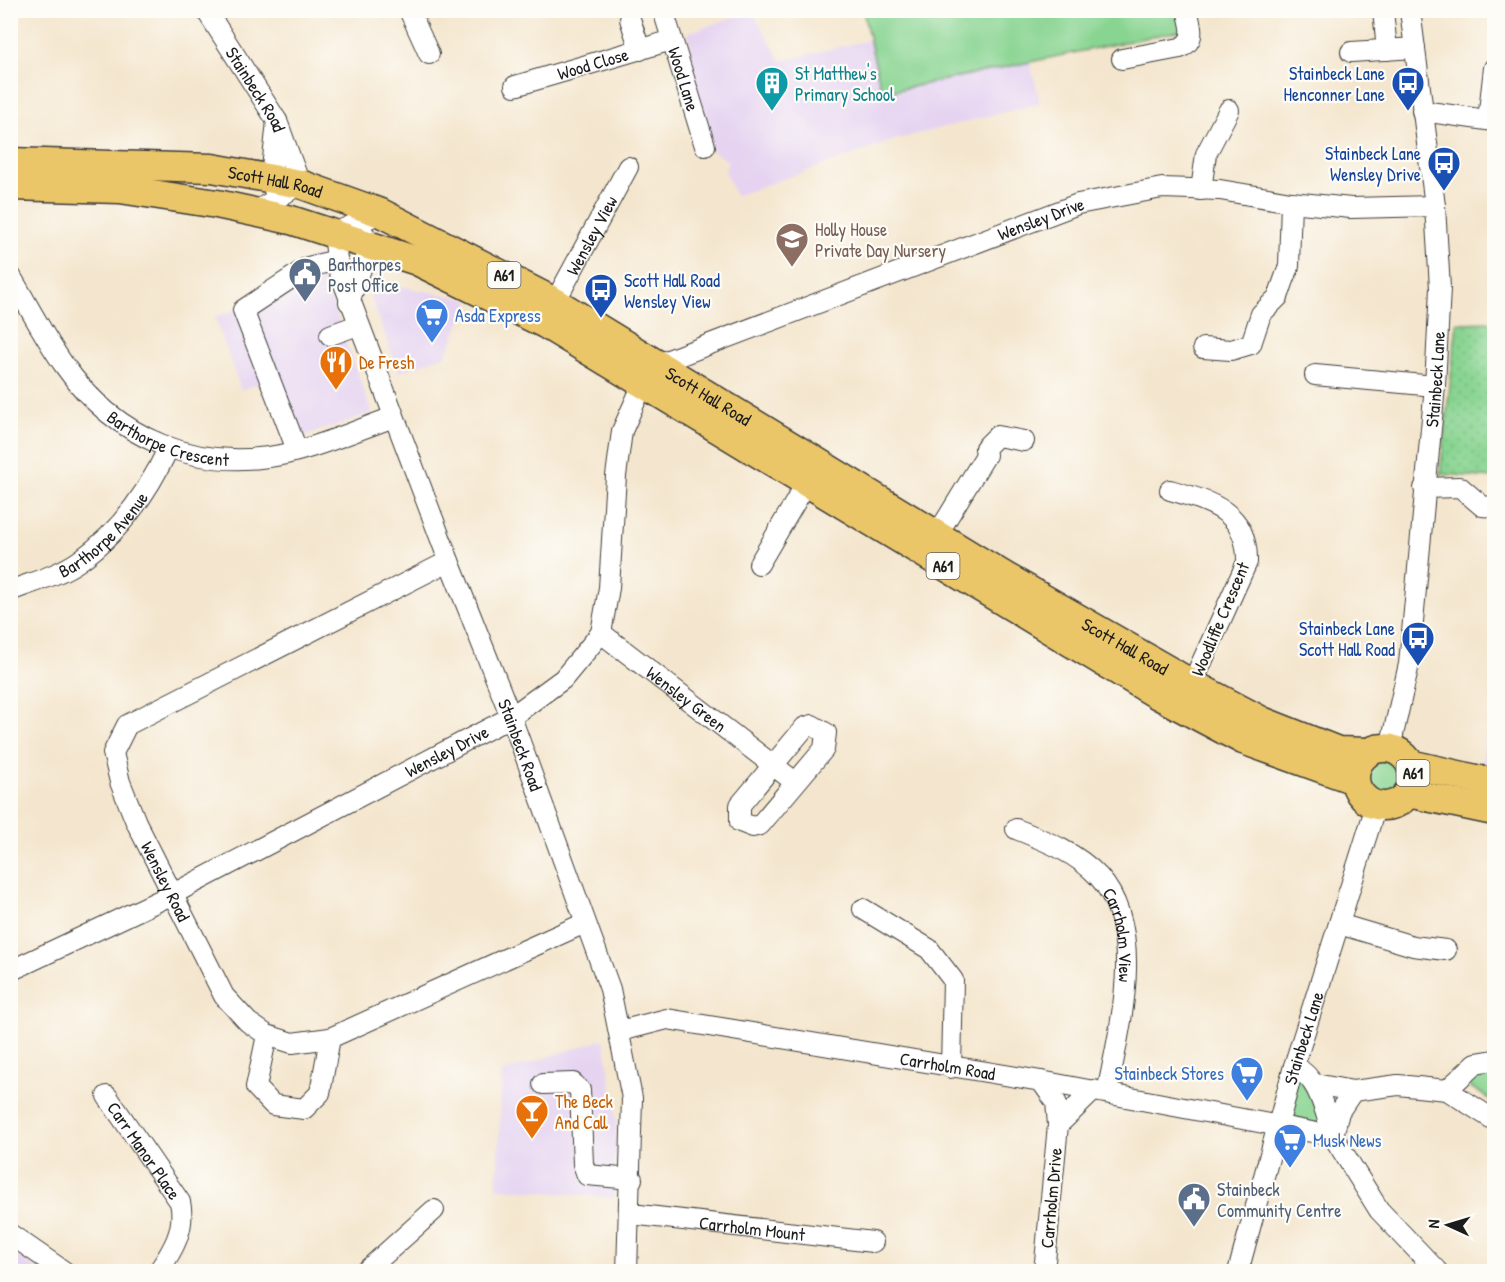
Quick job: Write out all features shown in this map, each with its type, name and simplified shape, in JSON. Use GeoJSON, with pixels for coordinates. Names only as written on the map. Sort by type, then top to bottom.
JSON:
{"type":"FeatureCollection","features":[{"type":"Feature","properties":{"kind":"highway","name":"Scott Hall Road"},"geometry":{"type":"LineString","coordinates":[[10,162],[212,168],[273,202],[354,229],[469,256],[555,302],[659,370],[937,535],[1192,684],[1262,721],[1338,751],[1389,755],[1494,783]]}},
{"type":"Feature","properties":{"kind":"highway","name":"Scott Hall Road"},"geometry":{"type":"LineString","coordinates":[[10,186],[120,189],[273,202],[300,184],[354,229],[545,324],[659,370],[807,482],[1158,695],[1243,740],[1354,780]]}},
{"type":"Feature","properties":{"kind":"highway"},"geometry":{"type":"LineString","coordinates":[[1376,806],[1363,798],[1354,780],[1356,766],[1389,755]]}},
{"type":"Feature","properties":{"kind":"highway","name":"A61"},"geometry":{"type":"LineString","coordinates":[[1376,806],[1392,805],[1408,793],[1413,782],[1389,755]]}},
{"type":"Feature","properties":{"kind":"highway","name":"A61"},"geometry":{"type":"LineString","coordinates":[[1408,793],[1494,811]]}},
{"type":"Feature","properties":{"kind":"street","name":"Stainbeck Road"},"geometry":{"type":"LineString","coordinates":[[206,10],[277,121],[273,202]]}},
{"type":"Feature","properties":{"kind":"street"},"geometry":{"type":"LineString","coordinates":[[409,10],[429,54]]}},
{"type":"Feature","properties":{"kind":"street","name":"Wood Lane"},"geometry":{"type":"LineString","coordinates":[[663,10],[705,146]]}},
{"type":"Feature","properties":{"kind":"street"},"geometry":{"type":"LineString","coordinates":[[1122,59],[1180,48],[1188,44],[1191,27],[1187,10]]}},
{"type":"Feature","properties":{"kind":"street"},"geometry":{"type":"LineString","coordinates":[[1383,10],[1387,50]]}},
{"type":"Feature","properties":{"kind":"street","name":"Stainbeck Lane"},"geometry":{"type":"LineString","coordinates":[[1389,755],[1409,664],[1435,386],[1440,288],[1435,206],[1410,10]]}},
{"type":"Feature","properties":{"kind":"street"},"geometry":{"type":"LineString","coordinates":[[630,19],[640,50]]}},
{"type":"Feature","properties":{"kind":"street","name":"Wood Close"},"geometry":{"type":"LineString","coordinates":[[515,86],[672,40]]}},
{"type":"Feature","properties":{"kind":"street"},"geometry":{"type":"LineString","coordinates":[[1351,52],[1415,48]]}},
{"type":"Feature","properties":{"kind":"street"},"geometry":{"type":"LineString","coordinates":[[1422,111],[1491,121],[1494,68]]}},
{"type":"Feature","properties":{"kind":"street"},"geometry":{"type":"LineString","coordinates":[[1200,190],[1206,154],[1229,110]]}},
{"type":"Feature","properties":{"kind":"street"},"geometry":{"type":"LineString","coordinates":[[277,121],[300,184]]}},
{"type":"Feature","properties":{"kind":"street","name":"Wensley View"},"geometry":{"type":"LineString","coordinates":[[555,302],[628,167]]}},
{"type":"Feature","properties":{"kind":"street","name":"Wensley Drive"},"geometry":{"type":"LineString","coordinates":[[10,971],[171,895],[511,717],[563,679],[601,633],[609,588],[616,476],[622,430],[659,370],[1078,204],[1162,188],[1200,190],[1351,208],[1435,206]]}},
{"type":"Feature","properties":{"kind":"street"},"geometry":{"type":"LineString","coordinates":[[1203,348],[1231,350],[1251,344],[1261,314],[1278,297],[1289,266],[1291,202]]}},
{"type":"Feature","properties":{"kind":"street","name":"Stainbeck Road"},"geometry":{"type":"LineString","coordinates":[[354,229],[349,302],[511,717],[610,989],[632,1098],[632,1179],[627,1272]]}},
{"type":"Feature","properties":{"kind":"street"},"geometry":{"type":"LineString","coordinates":[[349,302],[354,229]]}},
{"type":"Feature","properties":{"kind":"street"},"geometry":{"type":"LineString","coordinates":[[297,450],[243,310],[308,267],[354,229]]}},
{"type":"Feature","properties":{"kind":"street","name":"Barthorpe Crescent"},"geometry":{"type":"LineString","coordinates":[[10,275],[65,366],[108,414],[168,449],[207,458],[243,459],[297,450],[394,417]]}},
{"type":"Feature","properties":{"kind":"street"},"geometry":{"type":"LineString","coordinates":[[330,335],[358,325]]}},
{"type":"Feature","properties":{"kind":"street"},"geometry":{"type":"LineString","coordinates":[[1315,375],[1435,386]]}},
{"type":"Feature","properties":{"kind":"street"},"geometry":{"type":"LineString","coordinates":[[937,535],[986,455],[985,448],[997,436],[1024,441]]}},
{"type":"Feature","properties":{"kind":"street","name":"Barthorpe Avenue"},"geometry":{"type":"LineString","coordinates":[[10,591],[78,561],[129,514],[155,477],[168,449]]}},
{"type":"Feature","properties":{"kind":"street"},"geometry":{"type":"LineString","coordinates":[[759,564],[807,482]]}},
{"type":"Feature","properties":{"kind":"street"},"geometry":{"type":"LineString","coordinates":[[1425,488],[1460,487],[1482,506],[1494,507]]}},
{"type":"Feature","properties":{"kind":"street","name":"Woodliffe Crescent"},"geometry":{"type":"LineString","coordinates":[[1170,490],[1206,500],[1231,515],[1247,543],[1247,562],[1192,684]]}},
{"type":"Feature","properties":{"kind":"street","name":"Wensley Road"},"geometry":{"type":"LineString","coordinates":[[449,561],[127,724],[113,753],[120,782],[171,895],[224,996],[248,1022],[267,1035],[292,1043],[330,1038],[585,923]]}},
{"type":"Feature","properties":{"kind":"street","name":"Wensley Green"},"geometry":{"type":"LineString","coordinates":[[601,633],[795,782]]}},
{"type":"Feature","properties":{"kind":"street"},"geometry":{"type":"LineString","coordinates":[[805,727],[820,727],[826,733],[824,749],[760,825],[753,827],[740,822],[740,805],[772,764],[805,727]]}},
{"type":"Feature","properties":{"kind":"street","name":"Stainbeck Lane"},"geometry":{"type":"LineString","coordinates":[[1238,1272],[1294,1066],[1376,806]]}},
{"type":"Feature","properties":{"kind":"street","name":"Carrholm View"},"geometry":{"type":"LineString","coordinates":[[1016,829],[1046,841],[1083,863],[1099,877],[1111,894],[1121,916],[1126,940],[1124,994],[1100,1092]]}},
{"type":"Feature","properties":{"kind":"street"},"geometry":{"type":"LineString","coordinates":[[863,909],[928,949],[953,980],[951,1068]]}},
{"type":"Feature","properties":{"kind":"street"},"geometry":{"type":"LineString","coordinates":[[1339,924],[1413,946],[1446,950]]}},
{"type":"Feature","properties":{"kind":"street","name":"Carrholm Road"},"geometry":{"type":"LineString","coordinates":[[620,1031],[667,1019],[951,1068],[1041,1081],[1333,1136]]}},
{"type":"Feature","properties":{"kind":"street"},"geometry":{"type":"LineString","coordinates":[[267,1035],[256,1087],[273,1105],[304,1109],[320,1093],[330,1038]]}},
{"type":"Feature","properties":{"kind":"street"},"geometry":{"type":"LineString","coordinates":[[1447,1090],[1476,1063],[1494,1060]]}},
{"type":"Feature","properties":{"kind":"street"},"geometry":{"type":"LineString","coordinates":[[1294,1066],[1307,1072],[1315,1084],[1333,1136],[1380,1210],[1438,1272]]}},
{"type":"Feature","properties":{"kind":"street","name":"Carrholm Drive"},"geometry":{"type":"LineString","coordinates":[[1041,1081],[1056,1102],[1058,1125],[1044,1272]]}},
{"type":"Feature","properties":{"kind":"street"},"geometry":{"type":"LineString","coordinates":[[543,1084],[573,1083],[580,1090],[583,1164],[587,1175],[632,1179]]}},
{"type":"Feature","properties":{"kind":"street"},"geometry":{"type":"LineString","coordinates":[[1315,1084],[1353,1091],[1398,1085],[1447,1090],[1494,1120]]}},
{"type":"Feature","properties":{"kind":"street"},"geometry":{"type":"LineString","coordinates":[[1333,1136],[1339,1112],[1353,1091]]}},
{"type":"Feature","properties":{"kind":"street","name":"Carrholm Drive"},"geometry":{"type":"LineString","coordinates":[[1058,1125],[1100,1092]]}},
{"type":"Feature","properties":{"kind":"street","name":"Carr Manor Place"},"geometry":{"type":"LineString","coordinates":[[106,1096],[180,1202],[183,1216],[180,1234],[158,1272]]}},
{"type":"Feature","properties":{"kind":"street"},"geometry":{"type":"LineString","coordinates":[[365,1272],[434,1210]]}},
{"type":"Feature","properties":{"kind":"street","name":"Carrholm Mount"},"geometry":{"type":"LineString","coordinates":[[630,1214],[873,1242]]}},
{"type":"Feature","properties":{"kind":"street"},"geometry":{"type":"LineString","coordinates":[[10,1234],[65,1272]]}},
{"type":"Feature","properties":{"kind":"shaded area"},"geometry":{"type":"Polygon","coordinates":[[[752,11],[781,61],[869,40],[882,93],[1030,61],[1040,103],[898,139],[735,196],[725,172],[728,161],[712,151],[687,56],[691,45],[687,33],[752,11]]]}},
{"type":"Feature","properties":{"kind":"shaded area"},"geometry":{"type":"Polygon","coordinates":[[[315,255],[372,413],[289,441],[264,382],[241,390],[215,317],[230,312],[315,255]]]}},
{"type":"Feature","properties":{"kind":"shaded area"},"geometry":{"type":"Polygon","coordinates":[[[379,282],[470,300],[446,355],[399,372],[370,295],[379,282]]]}},
{"type":"Feature","properties":{"kind":"shaded area"},"geometry":{"type":"Polygon","coordinates":[[[1494,736],[1494,768],[1482,765],[1486,737],[1494,736]]]}},
{"type":"Feature","properties":{"kind":"shaded area"},"geometry":{"type":"Polygon","coordinates":[[[604,1039],[617,1123],[614,1198],[497,1188],[502,1072],[604,1039]]]}},
{"type":"Feature","properties":{"kind":"shaded area"},"geometry":{"type":"Polygon","coordinates":[[[11,1250],[38,1271],[11,1271],[11,1250]]]}},
{"type":"Feature","properties":{"kind":"green space"},"geometry":{"type":"Polygon","coordinates":[[[863,11],[1178,11],[1183,30],[882,93],[863,11]]]}},
{"type":"Feature","properties":{"kind":"green space"},"geometry":{"type":"Polygon","coordinates":[[[1494,322],[1494,478],[1440,474],[1457,323],[1494,322]]]}},
{"type":"Feature","properties":{"kind":"green space"},"geometry":{"type":"Polygon","coordinates":[[[1383,758],[1396,763],[1401,776],[1396,789],[1383,794],[1370,789],[1365,776],[1370,763],[1383,758]]]}},
{"type":"Feature","properties":{"kind":"green space"},"geometry":{"type":"Polygon","coordinates":[[[1294,1066],[1333,1136],[1277,1127],[1294,1066]]]}},
{"type":"Feature","properties":{"kind":"green space"},"geometry":{"type":"Polygon","coordinates":[[[1479,1068],[1494,1068],[1494,1102],[1463,1082],[1479,1068]]]}},
{"type":"Feature","properties":{"kind":"place","name":"St Matthew's Primary School"},"geometry":{"type":"Point","coordinates":[772,112]}},
{"type":"Feature","properties":{"kind":"place","name":"Stainbeck Lane Henconner Lane"},"geometry":{"type":"Point","coordinates":[1408,112]}},
{"type":"Feature","properties":{"kind":"place","name":"Stainbeck Lane Wensley Drive"},"geometry":{"type":"Point","coordinates":[1444,192]}},
{"type":"Feature","properties":{"kind":"place","name":"Holly House Private Day Nursery"},"geometry":{"type":"Point","coordinates":[792,268]}},
{"type":"Feature","properties":{"kind":"place","name":"Barthorpes Post Office"},"geometry":{"type":"Point","coordinates":[305,303]}},
{"type":"Feature","properties":{"kind":"place","name":"Scott Hall Road Wensley View"},"geometry":{"type":"Point","coordinates":[601,319]}},
{"type":"Feature","properties":{"kind":"place","name":"Asda Express"},"geometry":{"type":"Point","coordinates":[432,344]}},
{"type":"Feature","properties":{"kind":"place","name":"De Fresh"},"geometry":{"type":"Point","coordinates":[336,391]}},
{"type":"Feature","properties":{"kind":"place","name":"Stainbeck Lane Scott Hall Road"},"geometry":{"type":"Point","coordinates":[1418,667]}},
{"type":"Feature","properties":{"kind":"place","name":"Stainbeck Stores"},"geometry":{"type":"Point","coordinates":[1247,1102]}},
{"type":"Feature","properties":{"kind":"place","name":"The Beck And Call"},"geometry":{"type":"Point","coordinates":[532,1140]}},
{"type":"Feature","properties":{"kind":"place","name":"Musk News"},"geometry":{"type":"Point","coordinates":[1290,1169]}},
{"type":"Feature","properties":{"kind":"place","name":"Stainbeck Community Centre"},"geometry":{"type":"Point","coordinates":[1194,1228]}}]}
